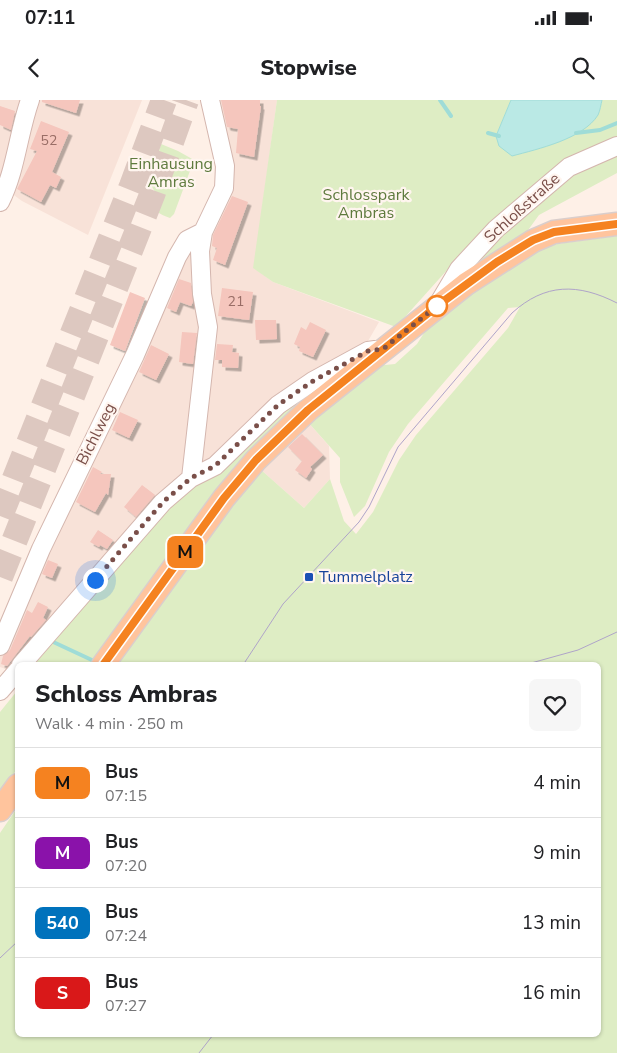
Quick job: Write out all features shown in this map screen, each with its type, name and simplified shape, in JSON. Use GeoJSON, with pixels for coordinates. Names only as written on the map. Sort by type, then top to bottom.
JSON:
{"type":"FeatureCollection","features":[{"type":"Feature","properties":{"kind":"main road"},"geometry":{"type":"LineString","coordinates":[[437,306],[497,262],[533,240],[554,232],[617,224]]}},
{"type":"Feature","properties":{"kind":"main road","name":"Schloßstraße"},"geometry":{"type":"LineString","coordinates":[[105,662],[243,474],[308,410],[437,306]]}},
{"type":"Feature","properties":{"kind":"main road"},"geometry":{"type":"LineString","coordinates":[[0,810],[15,789]]}},
{"type":"Feature","properties":{"kind":"street"},"geometry":{"type":"LineString","coordinates":[[0,202],[12,174],[19,136],[30,100]]}},
{"type":"Feature","properties":{"kind":"street","name":"Bichlweg"},"geometry":{"type":"LineString","coordinates":[[191,478],[208,327],[200,270],[203,232],[224,188],[226,178],[210,100]]}},
{"type":"Feature","properties":{"kind":"street","name":"Schloßstraße"},"geometry":{"type":"LineString","coordinates":[[437,306],[460,269],[496,229],[569,167],[617,146]]}},
{"type":"Feature","properties":{"kind":"street","name":"Bichlweg"},"geometry":{"type":"LineString","coordinates":[[0,646],[41,549],[135,354],[177,256],[187,240],[203,232]]}},
{"type":"Feature","properties":{"kind":"street"},"geometry":{"type":"LineString","coordinates":[[25,662],[163,502],[191,478],[215,466],[278,405],[313,381],[368,351],[383,349]]}},
{"type":"Feature","properties":{"kind":"street"},"geometry":{"type":"LineString","coordinates":[[0,691],[15,674]]}},
{"type":"Feature","properties":{"kind":"shaded area"},"geometry":{"type":"Polygon","coordinates":[[[0,100],[142,100],[88,235],[22,201],[7,190],[0,202],[0,100]]]}},
{"type":"Feature","properties":{"kind":"shaded area"},"geometry":{"type":"Polygon","coordinates":[[[217,100],[277,100],[254,268],[273,282],[379,322],[364,348],[277,399],[20,662],[15,662],[15,667],[11,671],[0,667],[0,656],[67,502],[190,244],[227,202],[217,100]]]}},
{"type":"Feature","properties":{"kind":"shaded area"},"geometry":{"type":"Polygon","coordinates":[[[307,421],[329,446],[330,479],[304,508],[260,469],[307,421]]]}},
{"type":"Feature","properties":{"kind":"green space","name":"Schlosspark Ambras"},"geometry":{"type":"Polygon","coordinates":[[[277,100],[439,100],[441,103],[443,100],[511,100],[496,136],[598,115],[602,100],[617,100],[617,137],[567,160],[491,221],[396,327],[273,282],[253,268],[277,100]]]}},
{"type":"Feature","properties":{"kind":"green space","name":"Einhausung Amras"},"geometry":{"type":"Polygon","coordinates":[[[161,144],[194,160],[174,214],[170,218],[160,214],[152,206],[155,192],[150,183],[161,144]]]}},
{"type":"Feature","properties":{"kind":"green space"},"geometry":{"type":"Polygon","coordinates":[[[617,153],[617,173],[539,215],[523,237],[470,272],[467,268],[500,231],[571,173],[617,153]]]}},
{"type":"Feature","properties":{"kind":"green space"},"geometry":{"type":"Polygon","coordinates":[[[617,236],[617,1053],[0,1053],[0,833],[15,811],[15,1037],[601,1037],[601,662],[119,662],[231,501],[260,469],[304,508],[330,479],[344,521],[356,534],[373,512],[399,460],[416,435],[508,328],[520,307],[508,308],[408,424],[389,452],[365,506],[354,517],[340,482],[340,458],[307,421],[375,366],[395,364],[417,344],[431,322],[500,271],[537,251],[557,244],[617,236]]]}},
{"type":"Feature","properties":{"kind":"green space"},"geometry":{"type":"Polygon","coordinates":[[[305,393],[308,399],[287,415],[234,467],[94,662],[37,662],[173,500],[305,393]]]}},
{"type":"Feature","properties":{"kind":"green space"},"geometry":{"type":"Polygon","coordinates":[[[15,693],[15,772],[0,793],[0,712],[15,693]]]}},
{"type":"Feature","properties":{"kind":"water"},"geometry":{"type":"Polygon","coordinates":[[[511,100],[602,100],[598,115],[582,131],[559,142],[512,156],[499,146],[496,136],[511,100]]]}},
{"type":"Feature","properties":{"kind":"building"},"geometry":{"type":"Polygon","coordinates":[[[42,100],[80,100],[76,113],[42,102],[42,100]]]}},
{"type":"Feature","properties":{"kind":"building"},"geometry":{"type":"Polygon","coordinates":[[[221,100],[260,100],[261,106],[254,157],[236,153],[238,129],[227,127],[221,100]]]}},
{"type":"Feature","properties":{"kind":"building"},"geometry":{"type":"Polygon","coordinates":[[[0,106],[15,111],[11,130],[0,125],[0,106]]]}},
{"type":"Feature","properties":{"kind":"building"},"geometry":{"type":"Polygon","coordinates":[[[41,121],[69,132],[52,172],[61,177],[56,188],[50,185],[41,202],[17,189],[37,151],[30,149],[41,121]]]}},
{"type":"Feature","properties":{"kind":"building"},"geometry":{"type":"Polygon","coordinates":[[[232,196],[248,202],[225,265],[213,260],[217,248],[212,246],[213,235],[232,196]]]}},
{"type":"Feature","properties":{"kind":"building"},"geometry":{"type":"Polygon","coordinates":[[[179,279],[191,283],[193,302],[191,306],[180,302],[176,312],[167,308],[179,279]]]}},
{"type":"Feature","properties":{"kind":"building"},"geometry":{"type":"Polygon","coordinates":[[[222,288],[253,292],[249,320],[218,316],[222,288]]]}},
{"type":"Feature","properties":{"kind":"building"},"geometry":{"type":"Polygon","coordinates":[[[130,292],[145,298],[125,351],[110,345],[130,292]]]}},
{"type":"Feature","properties":{"kind":"building"},"geometry":{"type":"Polygon","coordinates":[[[255,320],[276,320],[277,339],[256,340],[255,320]]]}},
{"type":"Feature","properties":{"kind":"building"},"geometry":{"type":"Polygon","coordinates":[[[310,322],[326,330],[313,357],[299,351],[300,347],[294,344],[301,327],[306,330],[310,322]]]}},
{"type":"Feature","properties":{"kind":"building"},"geometry":{"type":"Polygon","coordinates":[[[182,332],[197,333],[193,364],[179,362],[182,332]]]}},
{"type":"Feature","properties":{"kind":"building"},"geometry":{"type":"Polygon","coordinates":[[[217,344],[233,345],[232,352],[239,353],[238,368],[222,367],[222,360],[215,360],[217,344]]]}},
{"type":"Feature","properties":{"kind":"building"},"geometry":{"type":"Polygon","coordinates":[[[151,345],[169,354],[156,380],[139,372],[151,345]]]}},
{"type":"Feature","properties":{"kind":"building"},"geometry":{"type":"Polygon","coordinates":[[[120,412],[138,420],[129,438],[112,430],[120,412]]]}},
{"type":"Feature","properties":{"kind":"building"},"geometry":{"type":"Polygon","coordinates":[[[302,434],[323,455],[310,467],[312,469],[306,478],[295,470],[302,461],[288,447],[302,434]]]}},
{"type":"Feature","properties":{"kind":"building"},"geometry":{"type":"Polygon","coordinates":[[[93,467],[102,472],[100,474],[111,474],[108,495],[106,493],[95,512],[76,502],[93,467]]]}},
{"type":"Feature","properties":{"kind":"building"},"geometry":{"type":"Polygon","coordinates":[[[142,485],[155,495],[136,517],[124,507],[142,485]]]}},
{"type":"Feature","properties":{"kind":"building"},"geometry":{"type":"Polygon","coordinates":[[[98,530],[113,540],[107,549],[90,542],[98,530]]]}},
{"type":"Feature","properties":{"kind":"building"},"geometry":{"type":"Polygon","coordinates":[[[48,560],[58,564],[52,578],[42,574],[48,560]]]}},
{"type":"Feature","properties":{"kind":"building"},"geometry":{"type":"Polygon","coordinates":[[[38,602],[48,607],[43,618],[46,620],[30,636],[7,666],[1,664],[3,656],[10,650],[27,610],[32,613],[38,602]]]}},
{"type":"Feature","properties":{"kind":"waterway"},"geometry":{"type":"LineString","coordinates":[[440,100],[451,116]]}},
{"type":"Feature","properties":{"kind":"waterway"},"geometry":{"type":"LineString","coordinates":[[576,133],[600,130],[617,123]]}},
{"type":"Feature","properties":{"kind":"waterway"},"geometry":{"type":"LineString","coordinates":[[488,133],[499,136]]}},
{"type":"Feature","properties":{"kind":"waterway"},"geometry":{"type":"LineString","coordinates":[[49,640],[94,661]]}},
{"type":"Feature","properties":{"kind":"tunnel"},"geometry":{"type":"LineString","coordinates":[[0,516],[132,186],[164,100]]}},
{"type":"Feature","properties":{"kind":"tunnel"},"geometry":{"type":"LineString","coordinates":[[0,577],[152,195],[186,100]]}},
{"type":"Feature","properties":{"kind":"tram line"},"geometry":{"type":"LineString","coordinates":[[245,662],[283,604],[359,522],[369,507],[398,447],[512,313],[524,303],[537,296],[549,291],[562,289],[589,292],[617,303]]}},
{"type":"Feature","properties":{"kind":"tram line"},"geometry":{"type":"LineString","coordinates":[[535,662],[578,650],[617,632]]}},
{"type":"Feature","properties":{"kind":"tram line"},"geometry":{"type":"LineString","coordinates":[[0,958],[15,944]]}},
{"type":"Feature","properties":{"kind":"tram line"},"geometry":{"type":"LineString","coordinates":[[199,1053],[211,1037]]}},
{"type":"Feature","properties":{"kind":"bus line","name":"M"},"geometry":{"type":"LineString","coordinates":[[105,662],[243,474],[308,410],[466,284],[533,240],[554,232],[617,224]]}},
{"type":"Feature","properties":{"kind":"place","name":"Tummelplatz"},"geometry":{"type":"Point","coordinates":[309,577]}},
{"type":"Feature","properties":{"kind":"route"},"geometry":{"type":"LineString","coordinates":[[95,580],[163,502],[191,478],[215,466],[278,405],[313,381],[368,351],[383,349],[437,306]]}}]}
